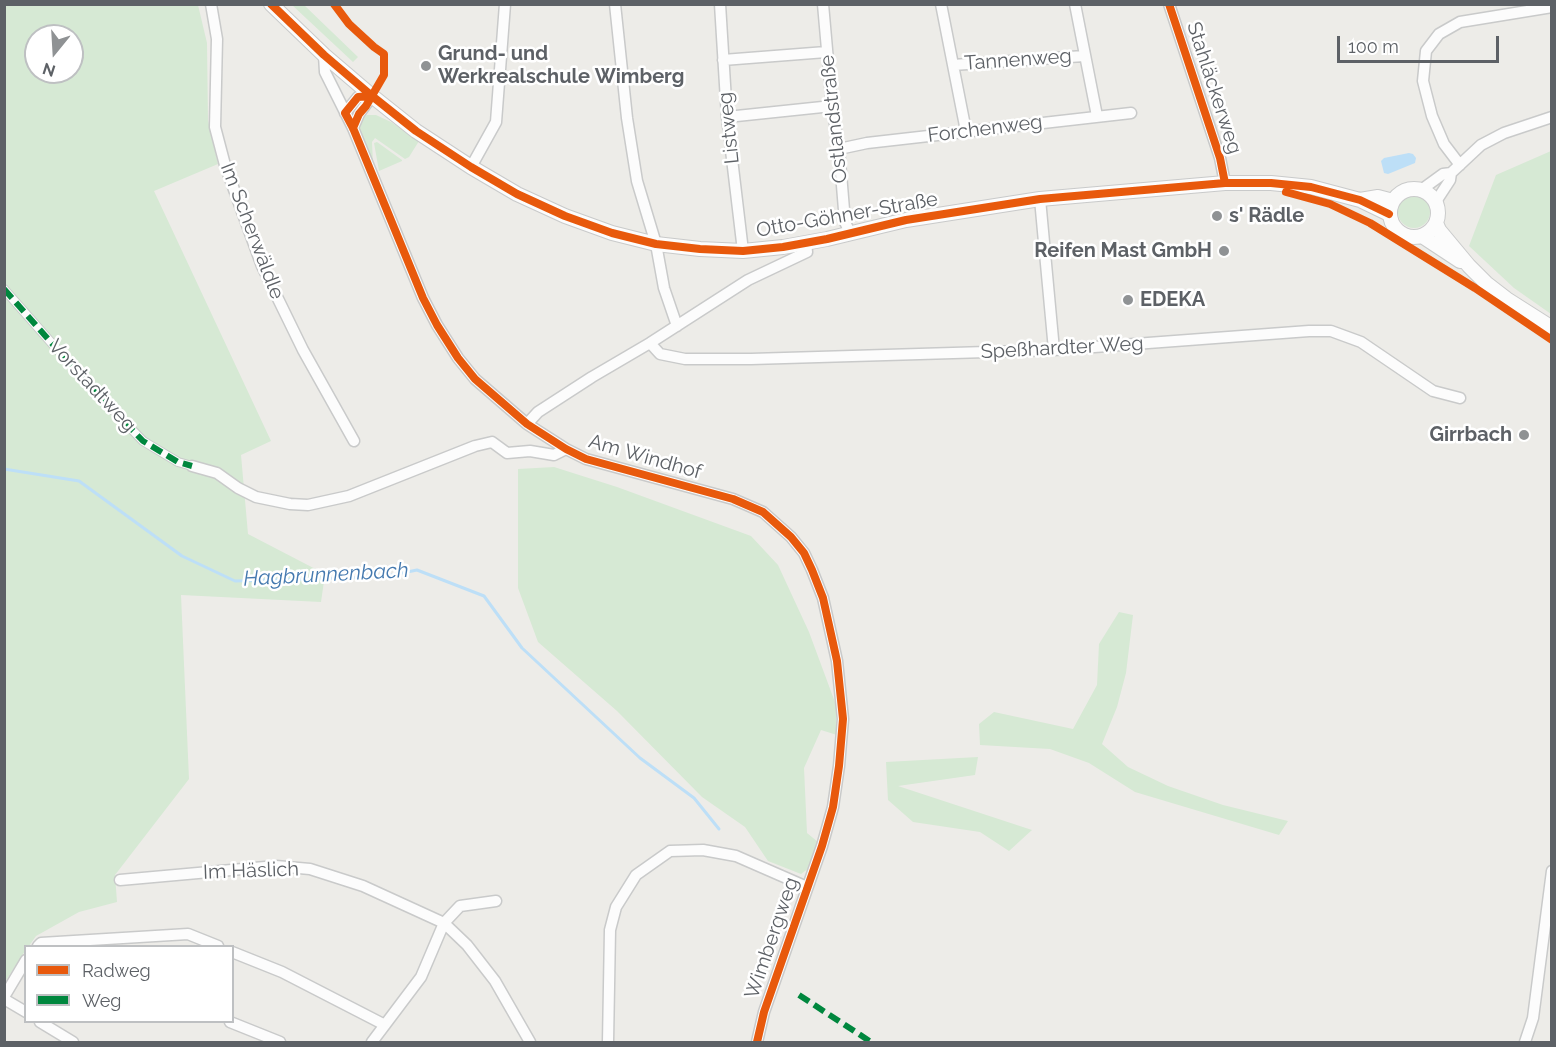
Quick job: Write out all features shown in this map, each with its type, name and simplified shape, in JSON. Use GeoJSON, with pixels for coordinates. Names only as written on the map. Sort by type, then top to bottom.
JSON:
{"type":"FeatureCollection","features":[{"type":"Feature","properties":{"kind":"street","name":"Im Scherwäldle"},"geometry":{"type":"LineString","coordinates":[[211,4],[217,39],[215,127],[225,165],[262,266],[303,350],[354,441]]}},
{"type":"Feature","properties":{"kind":"street","name":"Otto-Göhner-Straße"},"geometry":{"type":"LineString","coordinates":[[271,4],[324,55],[372,96],[416,131],[471,167],[517,194],[565,216],[612,233],[656,244],[743,251],[806,243],[906,220],[1040,198],[1225,183],[1271,183],[1311,187],[1391,207]]}},
{"type":"Feature","properties":{"kind":"street"},"geometry":{"type":"LineString","coordinates":[[471,167],[496,122],[505,4]]}},
{"type":"Feature","properties":{"kind":"street"},"geometry":{"type":"LineString","coordinates":[[615,4],[627,118],[636,171],[656,244],[664,288],[677,326]]}},
{"type":"Feature","properties":{"kind":"street","name":"Listweg"},"geometry":{"type":"LineString","coordinates":[[720,4],[727,117],[743,251]]}},
{"type":"Feature","properties":{"kind":"street","name":"Ostlandstraße"},"geometry":{"type":"LineString","coordinates":[[823,4],[826,52],[839,149],[845,222],[850,233]]}},
{"type":"Feature","properties":{"kind":"street"},"geometry":{"type":"LineString","coordinates":[[941,4],[966,131]]}},
{"type":"Feature","properties":{"kind":"street"},"geometry":{"type":"LineString","coordinates":[[1075,4],[1097,116]]}},
{"type":"Feature","properties":{"kind":"street","name":"Stahläckerweg"},"geometry":{"type":"LineString","coordinates":[[1169,4],[1220,158],[1225,183]]}},
{"type":"Feature","properties":{"kind":"street"},"geometry":{"type":"LineString","coordinates":[[1460,165],[1444,144],[1431,116],[1423,81],[1426,51],[1439,34],[1460,22],[1551,7]]}},
{"type":"Feature","properties":{"kind":"street"},"geometry":{"type":"LineString","coordinates":[[723,60],[826,52]]}},
{"type":"Feature","properties":{"kind":"street","name":"Am Windhof"},"geometry":{"type":"LineString","coordinates":[[324,55],[325,72],[353,128],[411,271],[437,326],[475,379],[527,424],[566,449],[586,459],[616,469],[733,499],[763,512],[778,524],[804,553],[823,598],[837,661],[843,719],[833,807],[822,846]]}},
{"type":"Feature","properties":{"kind":"street","name":"Tannenweg"},"geometry":{"type":"LineString","coordinates":[[953,65],[1084,56]]}},
{"type":"Feature","properties":{"kind":"street"},"geometry":{"type":"LineString","coordinates":[[345,113],[358,97],[372,96]]}},
{"type":"Feature","properties":{"kind":"street"},"geometry":{"type":"LineString","coordinates":[[353,128],[358,114],[372,96]]}},
{"type":"Feature","properties":{"kind":"street"},"geometry":{"type":"LineString","coordinates":[[727,117],[832,106]]}},
{"type":"Feature","properties":{"kind":"street","name":"Forchenweg"},"geometry":{"type":"LineString","coordinates":[[839,149],[867,143],[1131,113]]}},
{"type":"Feature","properties":{"kind":"street"},"geometry":{"type":"LineString","coordinates":[[1420,190],[1443,174],[1451,173],[1481,145],[1504,132],[1551,117]]}},
{"type":"Feature","properties":{"kind":"street"},"geometry":{"type":"LineString","coordinates":[[1436,203],[1450,180],[1451,173]]}},
{"type":"Feature","properties":{"kind":"street"},"geometry":{"type":"LineString","coordinates":[[1420,190],[1430,195],[1436,203],[1438,216],[1436,223],[1422,236],[1414,237],[1400,233],[1395,228],[1391,207],[1402,192],[1420,190]]}},
{"type":"Feature","properties":{"kind":"street"},"geometry":{"type":"LineString","coordinates":[[1040,198],[1054,350]]}},
{"type":"Feature","properties":{"kind":"street"},"geometry":{"type":"LineString","coordinates":[[1436,223],[1439,230],[1469,266]]}},
{"type":"Feature","properties":{"kind":"street"},"geometry":{"type":"LineString","coordinates":[[1422,236],[1469,266],[1508,300],[1551,328]]}},
{"type":"Feature","properties":{"kind":"street"},"geometry":{"type":"LineString","coordinates":[[527,424],[538,412],[748,280],[807,252],[806,243]]}},
{"type":"Feature","properties":{"kind":"street","name":"Vorstadtweg"},"geometry":{"type":"LineString","coordinates":[[4,289],[85,381],[143,441],[178,462],[192,466]]}},
{"type":"Feature","properties":{"kind":"street","name":"Speßhardter Weg"},"geometry":{"type":"LineString","coordinates":[[650,343],[660,354],[685,359],[751,359],[1054,350],[1331,331],[1361,342],[1385,356],[1433,391],[1460,398]]}},
{"type":"Feature","properties":{"kind":"street","name":"Am Windhof"},"geometry":{"type":"LineString","coordinates":[[192,466],[217,473],[256,497],[308,505],[350,496],[475,446],[492,442],[507,453],[530,451],[554,455],[566,449]]}},
{"type":"Feature","properties":{"kind":"street","name":"Wimbergweg"},"geometry":{"type":"LineString","coordinates":[[757,1042],[764,1012],[822,846]]}},
{"type":"Feature","properties":{"kind":"street"},"geometry":{"type":"LineString","coordinates":[[608,1042],[610,930],[615,906],[636,875],[670,851],[703,850],[736,856],[807,887]]}},
{"type":"Feature","properties":{"kind":"street","name":"Im Häslich"},"geometry":{"type":"LineString","coordinates":[[120,880],[276,866],[298,867],[335,875],[363,886],[444,923],[467,945],[495,981],[530,1042]]}},
{"type":"Feature","properties":{"kind":"street"},"geometry":{"type":"LineString","coordinates":[[1526,1042],[1533,1018],[1551,871]]}},
{"type":"Feature","properties":{"kind":"street"},"geometry":{"type":"LineString","coordinates":[[372,1042],[421,977],[444,923],[460,906],[496,901]]}},
{"type":"Feature","properties":{"kind":"street"},"geometry":{"type":"LineString","coordinates":[[43,945],[188,934],[216,945]]}},
{"type":"Feature","properties":{"kind":"street"},"geometry":{"type":"LineString","coordinates":[[234,953],[282,972],[385,1025]]}},
{"type":"Feature","properties":{"kind":"street"},"geometry":{"type":"LineString","coordinates":[[24,963],[4,998],[24,1011]]}},
{"type":"Feature","properties":{"kind":"street"},"geometry":{"type":"LineString","coordinates":[[42,1023],[73,1042]]}},
{"type":"Feature","properties":{"kind":"street"},"geometry":{"type":"LineString","coordinates":[[232,1023],[280,1042]]}},
{"type":"Feature","properties":{"kind":"green space"},"geometry":{"type":"Polygon","coordinates":[[[5,5],[198,5],[207,43],[208,120],[218,164],[154,191],[271,441],[241,455],[248,534],[325,574],[321,602],[181,595],[189,779],[115,875],[117,902],[79,912],[36,936],[30,945],[24,945],[24,953],[5,982],[5,5]]]}},
{"type":"Feature","properties":{"kind":"green space"},"geometry":{"type":"Polygon","coordinates":[[[292,5],[304,5],[358,57],[353,62],[292,5]]]}},
{"type":"Feature","properties":{"kind":"green space"},"geometry":{"type":"Polygon","coordinates":[[[367,115],[376,115],[391,122],[419,141],[409,157],[405,159],[375,138],[372,142],[373,164],[359,130],[363,118],[367,115]]]}},
{"type":"Feature","properties":{"kind":"green space"},"geometry":{"type":"Polygon","coordinates":[[[377,142],[402,161],[379,171],[374,143],[377,142]]]}},
{"type":"Feature","properties":{"kind":"green space"},"geometry":{"type":"Polygon","coordinates":[[[1551,151],[1551,314],[1514,288],[1469,246],[1496,175],[1551,151]]]}},
{"type":"Feature","properties":{"kind":"green space"},"geometry":{"type":"Polygon","coordinates":[[[1414,196],[1425,201],[1430,212],[1425,223],[1414,228],[1403,223],[1398,212],[1403,201],[1414,196]]]}},
{"type":"Feature","properties":{"kind":"green space"},"geometry":{"type":"Polygon","coordinates":[[[554,467],[617,487],[751,536],[778,565],[809,632],[836,705],[837,735],[821,730],[804,768],[807,833],[818,842],[809,868],[801,874],[768,861],[745,827],[702,797],[617,711],[538,642],[518,588],[518,469],[554,467]]]}},
{"type":"Feature","properties":{"kind":"green space"},"geometry":{"type":"Polygon","coordinates":[[[1119,612],[1133,615],[1126,673],[1117,707],[1102,744],[1128,767],[1168,786],[1223,805],[1288,821],[1279,835],[1135,792],[1089,763],[1050,749],[980,745],[979,724],[994,712],[1073,729],[1097,685],[1099,644],[1119,612]]]}},
{"type":"Feature","properties":{"kind":"green space"},"geometry":{"type":"Polygon","coordinates":[[[978,757],[975,775],[898,786],[1032,830],[1009,851],[980,832],[913,822],[888,800],[886,762],[978,757]]]}},
{"type":"Feature","properties":{"kind":"water"},"geometry":{"type":"Polygon","coordinates":[[[1409,153],[1416,158],[1415,163],[1388,174],[1384,173],[1381,161],[1384,158],[1409,153]]]}},
{"type":"Feature","properties":{"kind":"waterway","name":"Hagbrunnenbach"},"geometry":{"type":"LineString","coordinates":[[4,469],[79,481],[182,556],[235,581],[383,577],[417,570],[484,596],[522,648],[640,758],[694,798],[719,829]]}},
{"type":"Feature","properties":{"kind":"marked path"},"geometry":{"type":"LineString","coordinates":[[4,289],[85,381],[143,441],[178,462],[192,466]]}},
{"type":"Feature","properties":{"kind":"marked path"},"geometry":{"type":"LineString","coordinates":[[799,995],[871,1042]]}},
{"type":"Feature","properties":{"kind":"cycle path"},"geometry":{"type":"LineString","coordinates":[[271,4],[324,55],[372,96],[416,131],[471,167],[517,194],[565,216],[612,233],[656,244],[743,251],[783,247],[906,220],[1040,199],[1225,183],[1271,183],[1311,187],[1360,200],[1389,214]]}},
{"type":"Feature","properties":{"kind":"cycle path"},"geometry":{"type":"LineString","coordinates":[[334,4],[349,24],[384,54],[384,75],[359,114],[353,128]]}},
{"type":"Feature","properties":{"kind":"cycle path"},"geometry":{"type":"LineString","coordinates":[[1169,4],[1220,158],[1225,183]]}},
{"type":"Feature","properties":{"kind":"cycle path"},"geometry":{"type":"LineString","coordinates":[[372,96],[358,97],[345,113],[423,298],[458,358],[475,379],[527,424],[586,459],[733,499],[763,512],[791,537],[804,553],[812,570],[823,598],[837,661],[843,719],[839,766],[833,807],[822,846],[764,1012],[757,1042]]}},
{"type":"Feature","properties":{"kind":"cycle path"},"geometry":{"type":"LineString","coordinates":[[1286,192],[1330,204],[1370,223],[1475,288],[1552,340]]}},
{"type":"Feature","properties":{"kind":"place","name":"Grund- und Werkrealschule Wimberg"},"geometry":{"type":"Point","coordinates":[426,66]}},
{"type":"Feature","properties":{"kind":"place","name":"s' Rädle"},"geometry":{"type":"Point","coordinates":[1217,216]}},
{"type":"Feature","properties":{"kind":"place","name":"Reifen Mast GmbH"},"geometry":{"type":"Point","coordinates":[1224,251]}},
{"type":"Feature","properties":{"kind":"place","name":"EDEKA"},"geometry":{"type":"Point","coordinates":[1128,300]}},
{"type":"Feature","properties":{"kind":"place","name":"Girrbach"},"geometry":{"type":"Point","coordinates":[1524,435]}}]}
